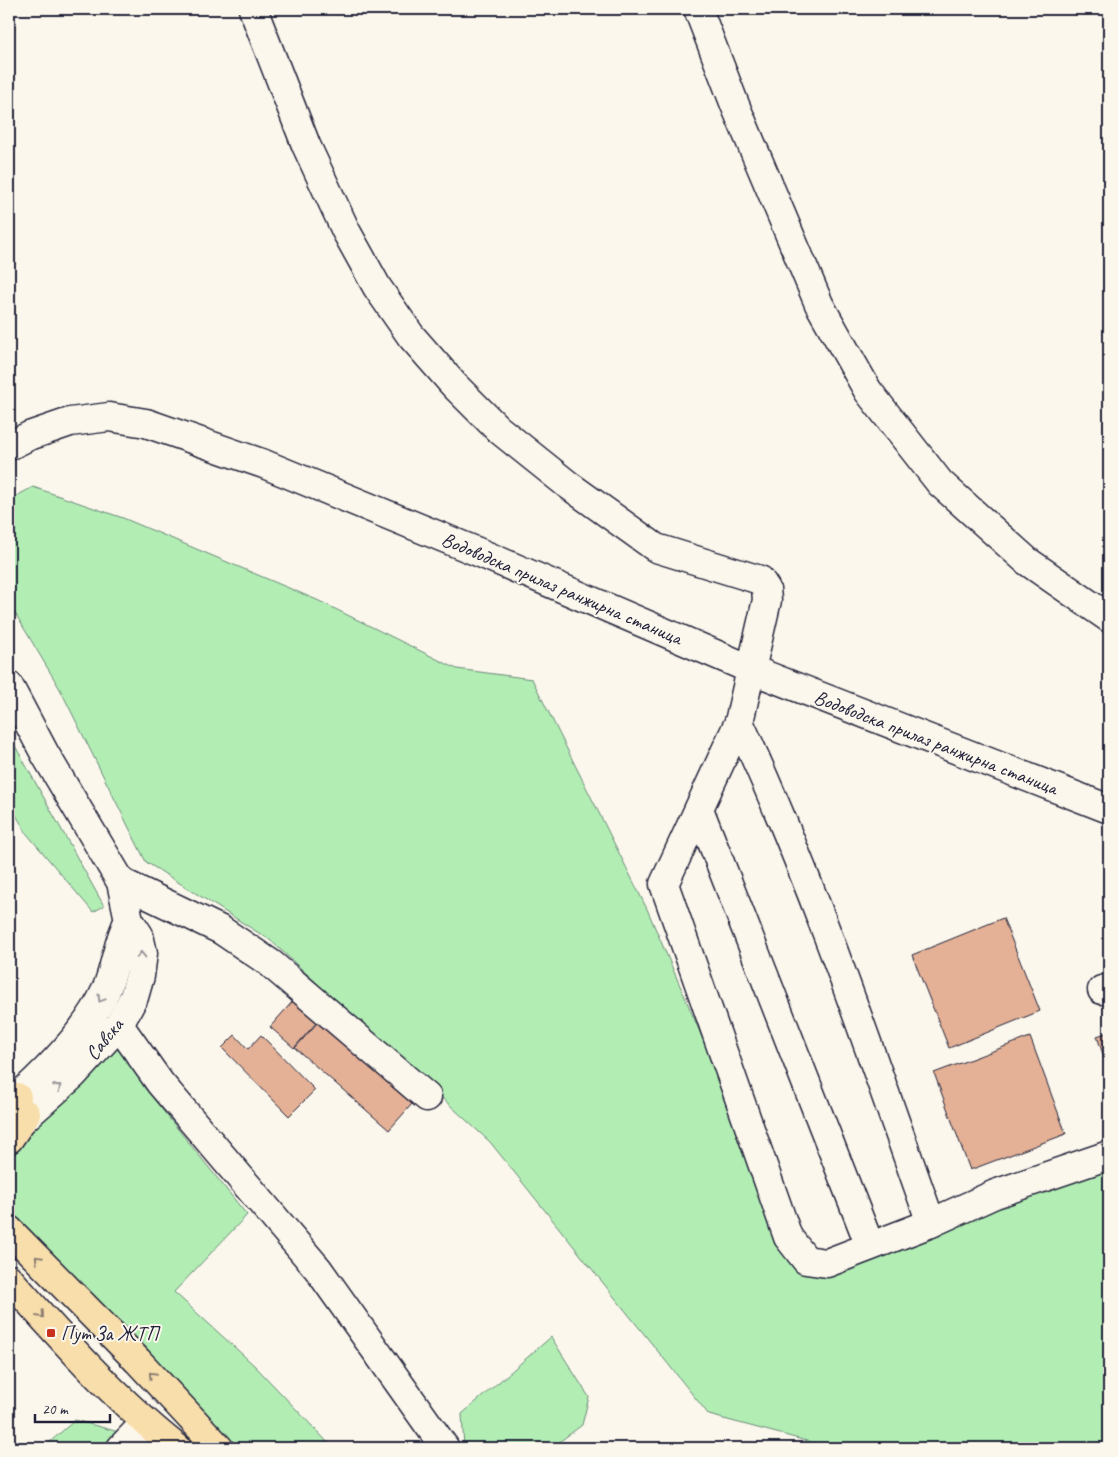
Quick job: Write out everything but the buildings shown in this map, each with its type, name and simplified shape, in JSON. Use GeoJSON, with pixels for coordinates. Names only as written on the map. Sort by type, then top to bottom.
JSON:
{"type":"FeatureCollection","features":[{"type":"Feature","properties":{"kind":"main road"},"geometry":{"type":"LineString","coordinates":[[9,1139],[14,1109]]}},
{"type":"Feature","properties":{"kind":"main road"},"geometry":{"type":"LineString","coordinates":[[9,1230],[165,1388],[219,1448]]}},
{"type":"Feature","properties":{"kind":"main road"},"geometry":{"type":"LineString","coordinates":[[9,1278],[46,1321],[145,1423],[176,1448]]}},
{"type":"Feature","properties":{"kind":"street"},"geometry":{"type":"LineString","coordinates":[[253,9],[306,145],[346,230],[377,287],[411,336],[497,428],[567,484],[656,548],[760,580],[766,589],[767,600],[739,722],[664,884],[788,1237],[806,1260],[827,1263],[931,1223],[995,1194],[1109,1155]]}},
{"type":"Feature","properties":{"kind":"street"},"geometry":{"type":"LineString","coordinates":[[698,9],[735,105],[818,304],[868,391],[940,483],[1027,561],[1109,618]]}},
{"type":"Feature","properties":{"kind":"street","name":"Водоводска прилаз ранжирна станица"},"geometry":{"type":"LineString","coordinates":[[9,446],[29,436],[70,422],[109,417],[146,423],[264,464],[478,552],[750,669],[1109,809]]}},
{"type":"Feature","properties":{"kind":"street","name":"Савска"},"geometry":{"type":"LineString","coordinates":[[9,686],[45,754],[121,882],[129,920],[139,936],[143,953],[140,976],[134,997],[119,1025],[73,1075],[14,1109]]}},
{"type":"Feature","properties":{"kind":"street"},"geometry":{"type":"LineString","coordinates":[[739,722],[779,809],[860,1022],[931,1223]]}},
{"type":"Feature","properties":{"kind":"street"},"geometry":{"type":"LineString","coordinates":[[699,809],[870,1246]]}},
{"type":"Feature","properties":{"kind":"street"},"geometry":{"type":"LineString","coordinates":[[121,882],[221,930],[270,963],[427,1097]]}},
{"type":"Feature","properties":{"kind":"street","name":"Савска"},"geometry":{"type":"LineString","coordinates":[[14,1109],[90,1016],[106,990],[122,934],[129,920]]}},
{"type":"Feature","properties":{"kind":"street"},"geometry":{"type":"LineString","coordinates":[[119,1025],[160,1083],[318,1269],[445,1448]]}},
{"type":"Feature","properties":{"kind":"street"},"geometry":{"type":"LineString","coordinates":[[121,1448],[145,1423]]}},
{"type":"Feature","properties":{"kind":"green space"},"geometry":{"type":"Polygon","coordinates":[[[33,487],[123,518],[317,600],[457,669],[532,679],[647,909],[788,1237],[806,1260],[1109,1155],[1109,1448],[833,1448],[709,1415],[490,1142],[270,940],[146,862],[60,689],[9,603],[9,500],[33,487]]]}},
{"type":"Feature","properties":{"kind":"green space"},"geometry":{"type":"Polygon","coordinates":[[[9,735],[104,906],[93,912],[27,834],[9,803],[9,735]]]}},
{"type":"Feature","properties":{"kind":"green space"},"geometry":{"type":"Polygon","coordinates":[[[110,1009],[144,1087],[247,1215],[174,1292],[255,1366],[333,1448],[216,1448],[9,1229],[9,1141],[110,1009]]]}},
{"type":"Feature","properties":{"kind":"green space"},"geometry":{"type":"Polygon","coordinates":[[[551,1337],[589,1397],[582,1425],[551,1448],[464,1448],[462,1414],[551,1337]]]}},
{"type":"Feature","properties":{"kind":"green space"},"geometry":{"type":"Polygon","coordinates":[[[75,1420],[177,1448],[43,1448],[75,1420]]]}},
{"type":"Feature","properties":{"kind":"place","name":"Пут За ЖТП"},"geometry":{"type":"Point","coordinates":[51,1333]}}]}
